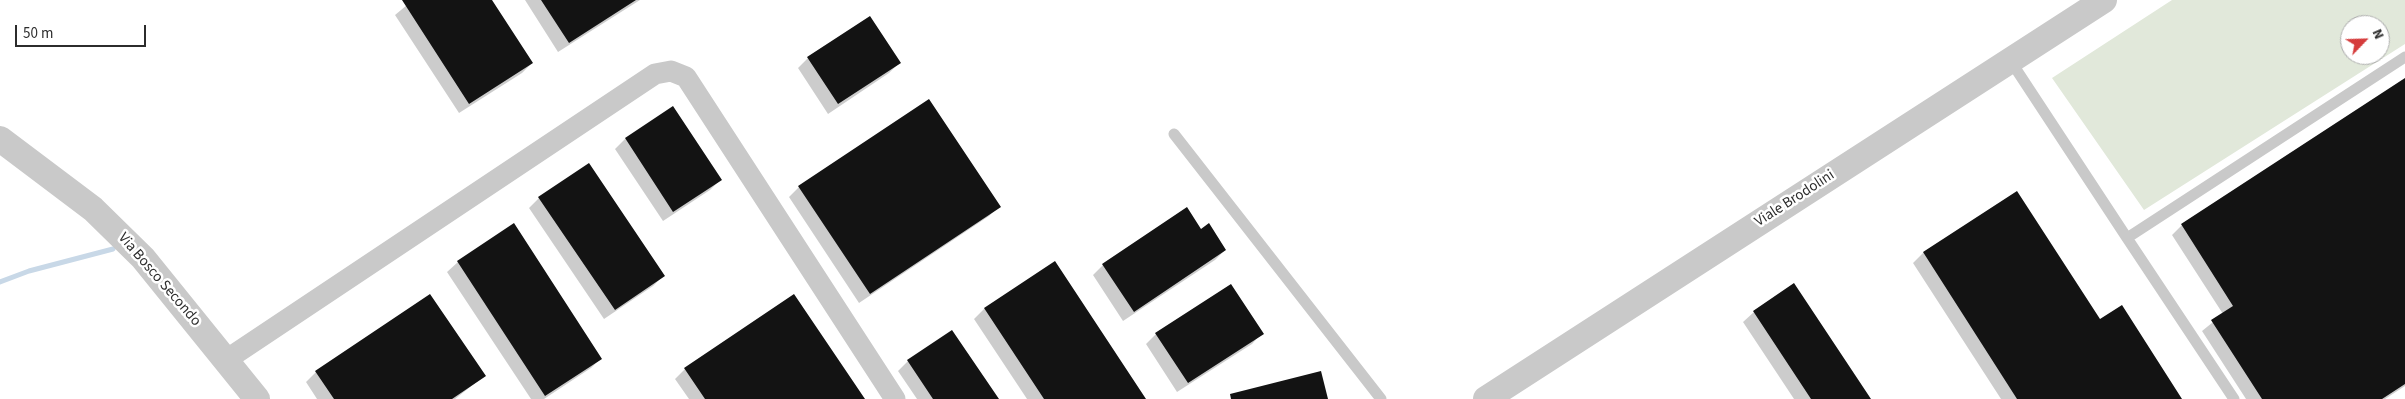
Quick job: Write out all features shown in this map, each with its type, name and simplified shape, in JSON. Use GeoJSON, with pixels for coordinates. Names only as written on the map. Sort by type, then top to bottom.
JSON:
{"type":"FeatureCollection","features":[{"type":"Feature","properties":{"kind":"street","name":"Viale Brodolini"},"geometry":{"type":"LineString","coordinates":[[1486,399],[2104,0]]}},
{"type":"Feature","properties":{"kind":"street"},"geometry":{"type":"LineString","coordinates":[[226,360],[655,74],[671,71],[686,77],[895,399]]}},
{"type":"Feature","properties":{"kind":"street","name":"Via Bosco Secondo"},"geometry":{"type":"LineString","coordinates":[[0,139],[93,209],[143,258],[257,399]]}},
{"type":"Feature","properties":{"kind":"lane"},"geometry":{"type":"LineString","coordinates":[[2127,238],[2405,57]]}},
{"type":"Feature","properties":{"kind":"lane"},"geometry":{"type":"LineString","coordinates":[[2010,60],[2234,399]]}},
{"type":"Feature","properties":{"kind":"lane"},"geometry":{"type":"LineString","coordinates":[[1174,134],[1381,399]]}},
{"type":"Feature","properties":{"kind":"shaded area"},"geometry":{"type":"Polygon","coordinates":[[[2172,0],[2405,0],[2405,44],[2390,54],[2390,15],[2340,15],[2340,65],[2372,65],[2144,210],[2052,78],[2172,0]]]}},
{"type":"Feature","properties":{"kind":"building"},"geometry":{"type":"Polygon","coordinates":[[[402,0],[492,0],[533,63],[469,104],[402,0]]]}},
{"type":"Feature","properties":{"kind":"building"},"geometry":{"type":"Polygon","coordinates":[[[541,0],[636,0],[569,43],[541,0]]]}},
{"type":"Feature","properties":{"kind":"building"},"geometry":{"type":"Polygon","coordinates":[[[870,16],[901,63],[838,104],[807,57],[870,16]]]}},
{"type":"Feature","properties":{"kind":"building"},"geometry":{"type":"Polygon","coordinates":[[[2405,78],[2405,384],[2382,399],[2262,399],[2211,320],[2233,306],[2181,224],[2405,78]]]}},
{"type":"Feature","properties":{"kind":"building"},"geometry":{"type":"Polygon","coordinates":[[[929,99],[1001,207],[870,294],[798,186],[929,99]]]}},
{"type":"Feature","properties":{"kind":"building"},"geometry":{"type":"Polygon","coordinates":[[[673,106],[722,180],[673,212],[625,138],[673,106]]]}},
{"type":"Feature","properties":{"kind":"building"},"geometry":{"type":"Polygon","coordinates":[[[589,163],[665,276],[615,310],[538,197],[589,163]]]}},
{"type":"Feature","properties":{"kind":"building"},"geometry":{"type":"Polygon","coordinates":[[[2017,191],[2100,319],[2122,305],[2182,399],[2017,399],[1923,252],[2017,191]]]}},
{"type":"Feature","properties":{"kind":"building"},"geometry":{"type":"Polygon","coordinates":[[[1187,207],[1201,229],[1209,223],[1226,250],[1134,312],[1102,264],[1187,207]]]}},
{"type":"Feature","properties":{"kind":"building"},"geometry":{"type":"Polygon","coordinates":[[[514,223],[602,359],[545,396],[457,261],[514,223]]]}},
{"type":"Feature","properties":{"kind":"building"},"geometry":{"type":"Polygon","coordinates":[[[1055,261],[1146,399],[1044,399],[984,308],[1055,261]]]}},
{"type":"Feature","properties":{"kind":"building"},"geometry":{"type":"Polygon","coordinates":[[[1794,283],[1871,399],[1811,399],[1753,311],[1794,283]]]}},
{"type":"Feature","properties":{"kind":"building"},"geometry":{"type":"Polygon","coordinates":[[[1231,284],[1264,334],[1188,383],[1155,333],[1231,284]]]}},
{"type":"Feature","properties":{"kind":"building"},"geometry":{"type":"Polygon","coordinates":[[[430,294],[486,376],[452,399],[334,399],[315,371],[430,294]]]}},
{"type":"Feature","properties":{"kind":"building"},"geometry":{"type":"Polygon","coordinates":[[[794,294],[865,399],[705,399],[684,368],[794,294]]]}},
{"type":"Feature","properties":{"kind":"building"},"geometry":{"type":"Polygon","coordinates":[[[952,330],[999,399],[933,399],[907,360],[952,330]]]}},
{"type":"Feature","properties":{"kind":"building"},"geometry":{"type":"Polygon","coordinates":[[[1321,371],[1328,399],[1231,399],[1230,394],[1321,371]]]}},
{"type":"Feature","properties":{"kind":"waterway"},"geometry":{"type":"LineString","coordinates":[[0,282],[29,271],[113,249]]}}]}
